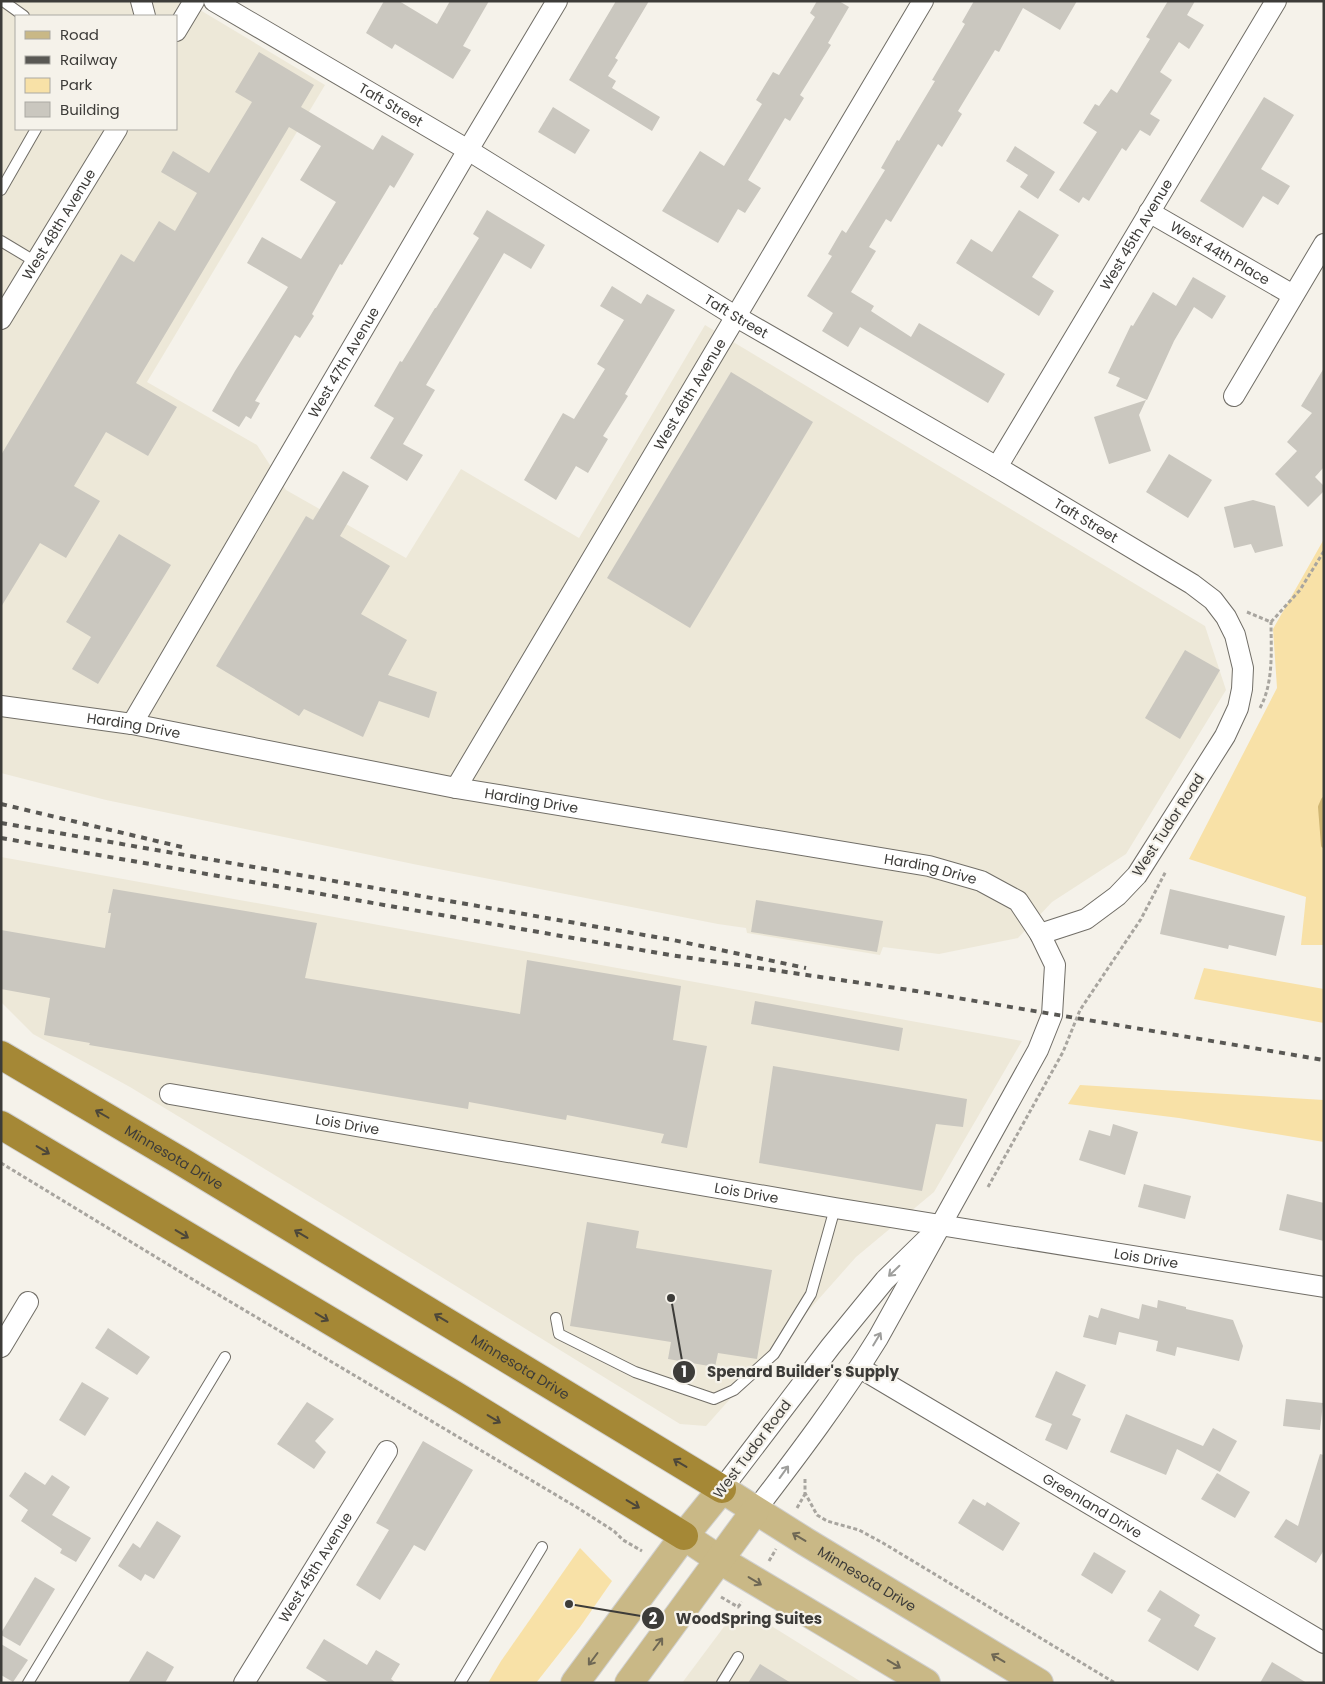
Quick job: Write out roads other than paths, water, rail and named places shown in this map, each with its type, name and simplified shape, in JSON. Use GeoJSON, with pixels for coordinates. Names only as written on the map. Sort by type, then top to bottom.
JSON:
{"type":"FeatureCollection","features":[{"type":"Feature","properties":{"kind":"highway","name":"Minnesota Drive"},"geometry":{"type":"LineString","coordinates":[[1,1055],[179,1160],[722,1489]]}},
{"type":"Feature","properties":{"kind":"highway"},"geometry":{"type":"LineString","coordinates":[[1,1125],[453,1394],[684,1536]]}},
{"type":"Feature","properties":{"kind":"main road","name":"Minnesota Drive"},"geometry":{"type":"LineString","coordinates":[[722,1489],[755,1511],[1039,1683]]}},
{"type":"Feature","properties":{"kind":"main road","name":"West Tudor Road"},"geometry":{"type":"LineString","coordinates":[[575,1683],[684,1536],[722,1489]]}},
{"type":"Feature","properties":{"kind":"main road","name":"West Tudor Road"},"geometry":{"type":"LineString","coordinates":[[629,1683],[755,1511]]}},
{"type":"Feature","properties":{"kind":"main road"},"geometry":{"type":"LineString","coordinates":[[684,1536],[720,1560],[926,1683]]}},
{"type":"Feature","properties":{"kind":"street"},"geometry":{"type":"LineString","coordinates":[[141,1],[145,15]]}},
{"type":"Feature","properties":{"kind":"street"},"geometry":{"type":"LineString","coordinates":[[178,28],[194,1]]}},
{"type":"Feature","properties":{"kind":"street","name":"Taft Street"},"geometry":{"type":"LineString","coordinates":[[214,1],[468,150],[736,316],[1192,584],[1213,600],[1226,617],[1239,648]]}},
{"type":"Feature","properties":{"kind":"street","name":"West 47th Avenue"},"geometry":{"type":"LineString","coordinates":[[132,724],[468,150],[558,1]]}},
{"type":"Feature","properties":{"kind":"street","name":"West 46th Avenue"},"geometry":{"type":"LineString","coordinates":[[456,788],[923,1]]}},
{"type":"Feature","properties":{"kind":"street","name":"West 45th Avenue"},"geometry":{"type":"LineString","coordinates":[[997,468],[1276,1]]}},
{"type":"Feature","properties":{"kind":"street","name":"West 48th Avenue"},"geometry":{"type":"LineString","coordinates":[[1,319],[114,130]]}},
{"type":"Feature","properties":{"kind":"street","name":"West 44th Place"},"geometry":{"type":"LineString","coordinates":[[1149,212],[1293,295]]}},
{"type":"Feature","properties":{"kind":"street"},"geometry":{"type":"LineString","coordinates":[[1234,396],[1324,244]]}},
{"type":"Feature","properties":{"kind":"street","name":"West Tudor Road"},"geometry":{"type":"LineString","coordinates":[[755,1511],[860,1368],[942,1225],[1038,1050],[1052,1015],[1055,965],[1040,934],[1086,919],[1117,896],[1137,875],[1224,736],[1238,708],[1242,689],[1243,668],[1239,648]]}},
{"type":"Feature","properties":{"kind":"street","name":"Harding Drive"},"geometry":{"type":"LineString","coordinates":[[1,706],[132,724],[456,788],[929,866],[982,881],[1018,901],[1040,934]]}},
{"type":"Feature","properties":{"kind":"street","name":"Lois Drive"},"geometry":{"type":"LineString","coordinates":[[170,1094],[835,1208],[1324,1287]]}},
{"type":"Feature","properties":{"kind":"street","name":"West Tudor Road"},"geometry":{"type":"LineString","coordinates":[[722,1489],[831,1346],[885,1280],[942,1225]]}},
{"type":"Feature","properties":{"kind":"street"},"geometry":{"type":"LineString","coordinates":[[1,1347],[28,1302]]}},
{"type":"Feature","properties":{"kind":"street","name":"Greenland Drive"},"geometry":{"type":"LineString","coordinates":[[860,1368],[1324,1643]]}},
{"type":"Feature","properties":{"kind":"street","name":"West 45th Avenue"},"geometry":{"type":"LineString","coordinates":[[244,1683],[387,1451]]}},
{"type":"Feature","properties":{"kind":"lane"},"geometry":{"type":"LineString","coordinates":[[3,1],[23,15]]}},
{"type":"Feature","properties":{"kind":"lane"},"geometry":{"type":"LineString","coordinates":[[1,190],[35,130]]}},
{"type":"Feature","properties":{"kind":"lane"},"geometry":{"type":"LineString","coordinates":[[1,241],[36,262]]}},
{"type":"Feature","properties":{"kind":"lane"},"geometry":{"type":"LineString","coordinates":[[556,1318],[558,1334],[635,1372],[714,1399],[734,1390],[774,1354],[811,1294],[835,1208]]}},
{"type":"Feature","properties":{"kind":"lane"},"geometry":{"type":"LineString","coordinates":[[28,1683],[225,1357]]}},
{"type":"Feature","properties":{"kind":"lane"},"geometry":{"type":"LineString","coordinates":[[460,1683],[542,1547]]}},
{"type":"Feature","properties":{"kind":"lane"},"geometry":{"type":"LineString","coordinates":[[722,1683],[738,1657]]}},
{"type":"Feature","properties":{"kind":"waterway"},"geometry":{"type":"LineString","coordinates":[[1324,800],[1321,807],[1324,845]]}},
{"type":"Feature","properties":{"kind":"railway"},"geometry":{"type":"LineString","coordinates":[[1,804],[186,848]]}},
{"type":"Feature","properties":{"kind":"railway"},"geometry":{"type":"LineString","coordinates":[[1,823],[673,940],[806,968]]}},
{"type":"Feature","properties":{"kind":"railway"},"geometry":{"type":"LineString","coordinates":[[1,838],[670,955],[916,991],[1324,1060]]}},
{"type":"Feature","properties":{"kind":"place","name":"Spenard Builder's Supply"},"geometry":{"type":"Point","coordinates":[671,1298]}},
{"type":"Feature","properties":{"kind":"place","name":"WoodSpring Suites"},"geometry":{"type":"Point","coordinates":[569,1604]}}]}
